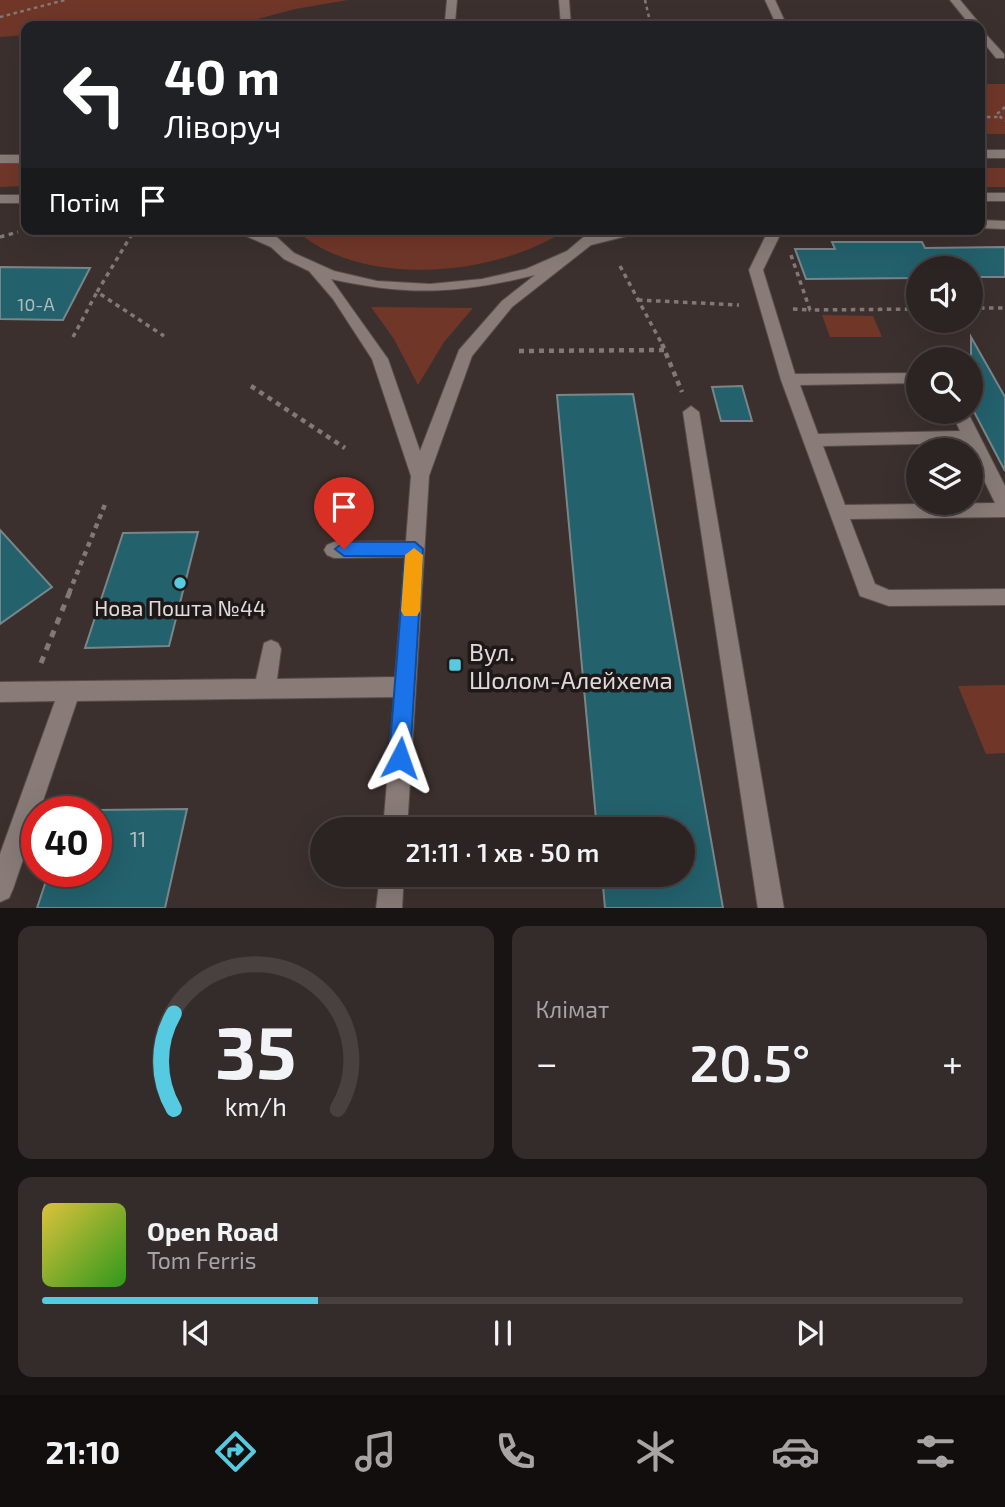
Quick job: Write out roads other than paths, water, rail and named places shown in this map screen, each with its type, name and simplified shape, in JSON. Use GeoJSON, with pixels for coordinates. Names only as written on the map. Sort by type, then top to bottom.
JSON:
{"type":"FeatureCollection","features":[{"type":"Feature","properties":{"kind":"street"},"geometry":{"type":"LineString","coordinates":[[450,21],[452,0]]}},
{"type":"Feature","properties":{"kind":"street"},"geometry":{"type":"LineString","coordinates":[[564,0],[566,21]]}},
{"type":"Feature","properties":{"kind":"street"},"geometry":{"type":"LineString","coordinates":[[770,0],[780,21]]}},
{"type":"Feature","properties":{"kind":"street"},"geometry":{"type":"LineString","coordinates":[[955,0],[972,21]]}},
{"type":"Feature","properties":{"kind":"street"},"geometry":{"type":"LineString","coordinates":[[985,37],[1000,56]]}},
{"type":"Feature","properties":{"kind":"street"},"geometry":{"type":"LineString","coordinates":[[985,154],[1005,154]]}},
{"type":"Feature","properties":{"kind":"street"},"geometry":{"type":"LineString","coordinates":[[0,159],[21,159]]}},
{"type":"Feature","properties":{"kind":"street"},"geometry":{"type":"LineString","coordinates":[[985,197],[1005,197]]}},
{"type":"Feature","properties":{"kind":"street"},"geometry":{"type":"LineString","coordinates":[[0,199],[21,199]]}},
{"type":"Feature","properties":{"kind":"street"},"geometry":{"type":"LineString","coordinates":[[985,224],[1005,225]]}},
{"type":"Feature","properties":{"kind":"street"},"geometry":{"type":"LineString","coordinates":[[251,235],[270,243],[316,271],[357,283],[401,289],[472,286],[538,270],[571,255]]}},
{"type":"Feature","properties":{"kind":"street"},"geometry":{"type":"LineString","coordinates":[[264,235],[270,243]]}},
{"type":"Feature","properties":{"kind":"street"},"geometry":{"type":"LineString","coordinates":[[396,817],[420,476],[465,354],[507,304],[597,235]]}},
{"type":"Feature","properties":{"kind":"street"},"geometry":{"type":"LineString","coordinates":[[773,235],[756,270],[789,380],[867,590],[889,598],[1005,597]]}},
{"type":"Feature","properties":{"kind":"street"},"geometry":{"type":"LineString","coordinates":[[316,271],[338,296],[380,359],[420,476]]}},
{"type":"Feature","properties":{"kind":"street"},"geometry":{"type":"LineString","coordinates":[[789,380],[906,378]]}},
{"type":"Feature","properties":{"kind":"street"},"geometry":{"type":"LineString","coordinates":[[691,412],[771,908]]}},
{"type":"Feature","properties":{"kind":"street"},"geometry":{"type":"LineString","coordinates":[[966,424],[1005,504]]}},
{"type":"Feature","properties":{"kind":"street"},"geometry":{"type":"LineString","coordinates":[[810,440],[972,437]]}},
{"type":"Feature","properties":{"kind":"street"},"geometry":{"type":"LineString","coordinates":[[837,512],[1005,510]]}},
{"type":"Feature","properties":{"kind":"street"},"geometry":{"type":"LineString","coordinates":[[334,550],[415,549]]}},
{"type":"Feature","properties":{"kind":"street"},"geometry":{"type":"LineString","coordinates":[[265,689],[271,649]]}},
{"type":"Feature","properties":{"kind":"street"},"geometry":{"type":"LineString","coordinates":[[0,692],[69,694],[405,687]]}},
{"type":"Feature","properties":{"kind":"street"},"geometry":{"type":"LineString","coordinates":[[0,889],[69,694]]}},
{"type":"Feature","properties":{"kind":"street"},"geometry":{"type":"LineString","coordinates":[[389,908],[391,887]]}},
{"type":"Feature","properties":{"kind":"place","name":"Нова Пошта №44"},"geometry":{"type":"Point","coordinates":[180,583]}},
{"type":"Feature","properties":{"kind":"place","name":"Вул. Шолом-Алейхема"},"geometry":{"type":"Point","coordinates":[455,665]}}]}
